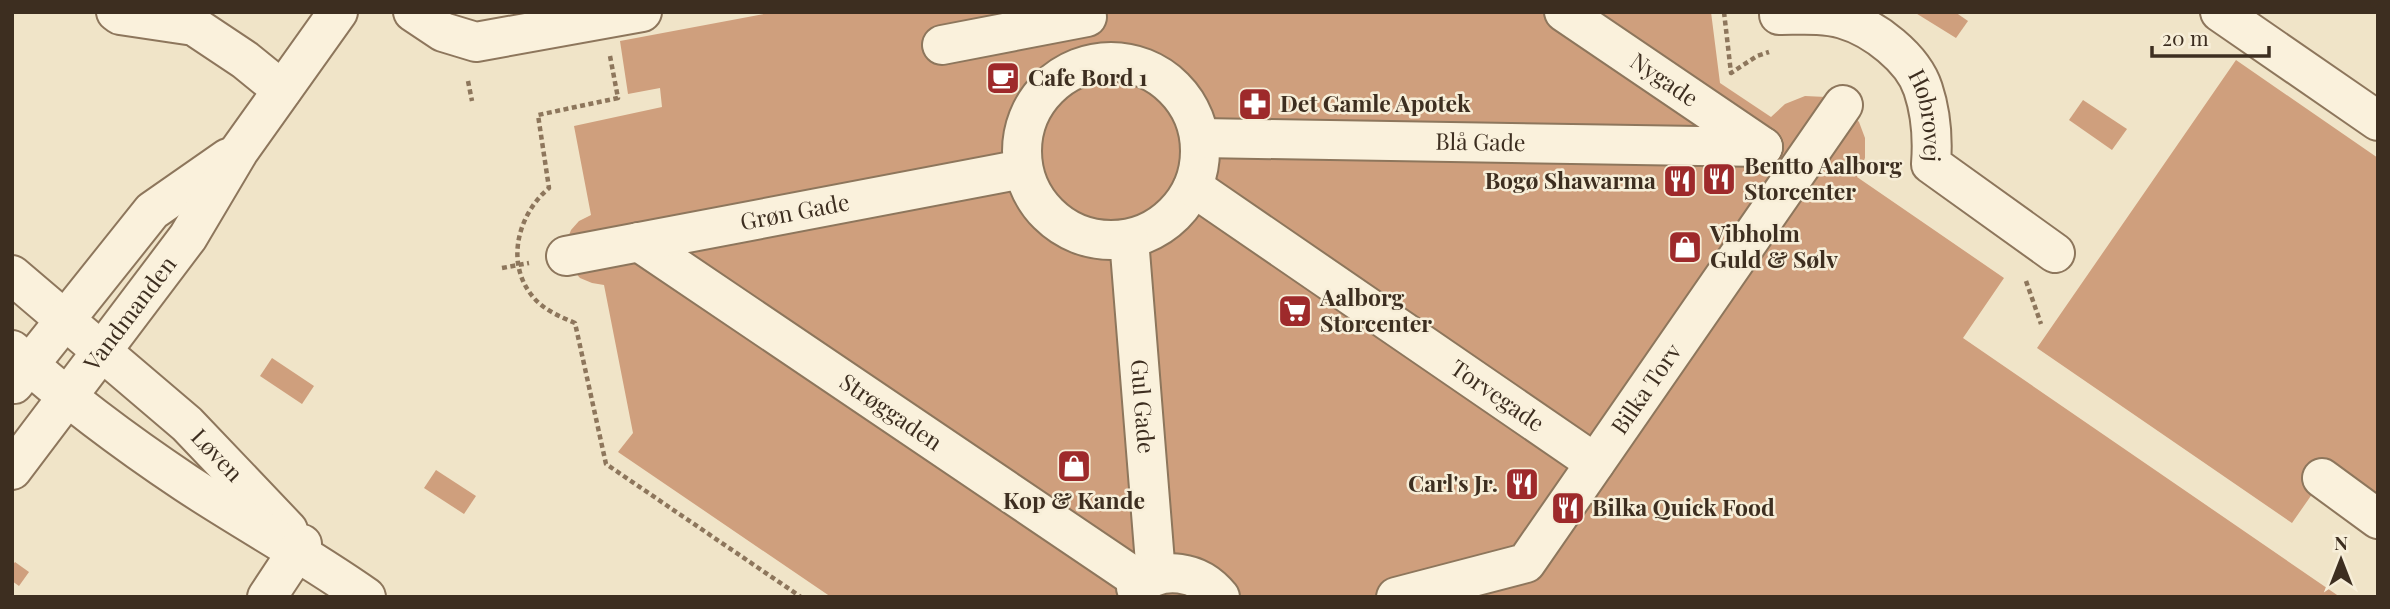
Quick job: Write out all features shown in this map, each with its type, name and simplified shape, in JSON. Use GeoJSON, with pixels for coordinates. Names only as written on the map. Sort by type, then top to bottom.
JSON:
{"type":"FeatureCollection","features":[{"type":"Feature","properties":{"kind":"street"},"geometry":{"type":"LineString","coordinates":[[116,12],[120,15],[194,26],[245,60],[282,90]]}},
{"type":"Feature","properties":{"kind":"street","name":"Vandmanden"},"geometry":{"type":"LineString","coordinates":[[12,470],[188,237],[239,151],[338,12]]}},
{"type":"Feature","properties":{"kind":"street"},"geometry":{"type":"LineString","coordinates":[[413,12],[443,32],[476,42],[642,12]]}},
{"type":"Feature","properties":{"kind":"street","name":"Nygade"},"geometry":{"type":"LineString","coordinates":[[1564,12],[1763,147]]}},
{"type":"Feature","properties":{"kind":"street"},"geometry":{"type":"LineString","coordinates":[[2220,12],[2378,121]]}},
{"type":"Feature","properties":{"kind":"street"},"geometry":{"type":"LineString","coordinates":[[942,45],[1086,15],[1096,63]]}},
{"type":"Feature","properties":{"kind":"street","name":"Hobrovej"},"geometry":{"type":"LineString","coordinates":[[1778,32],[1815,15],[1843,19],[1887,42],[1902,56],[1922,86],[1931,122],[1931,164],[2055,253]]}},
{"type":"Feature","properties":{"kind":"street"},"geometry":{"type":"LineString","coordinates":[[1096,63],[1123,63],[1150,71],[1172,86],[1189,107],[1199,134],[1200,160],[1193,187],[1178,211],[1155,229],[1129,239],[1101,240],[1074,232],[1051,217],[1033,195],[1023,169],[1022,141],[1030,113],[1046,90],[1069,72],[1096,63]]}},
{"type":"Feature","properties":{"kind":"street","name":"Bilka Torv"},"geometry":{"type":"LineString","coordinates":[[1396,597],[1526,563],[1843,105]]}},
{"type":"Feature","properties":{"kind":"street","name":"Blå Gade"},"geometry":{"type":"LineString","coordinates":[[1199,134],[1201,138],[1763,147]]}},
{"type":"Feature","properties":{"kind":"street","name":"Vandmanden"},"geometry":{"type":"LineString","coordinates":[[18,367],[64,321],[152,212],[239,151]]}},
{"type":"Feature","properties":{"kind":"street","name":"Grøn Gade"},"geometry":{"type":"LineString","coordinates":[[566,256],[1023,169]]}},
{"type":"Feature","properties":{"kind":"street","name":"Torvegade"},"geometry":{"type":"LineString","coordinates":[[1193,187],[1595,463]]}},
{"type":"Feature","properties":{"kind":"street","name":"Gul Gade"},"geometry":{"type":"LineString","coordinates":[[1129,239],[1142,585]]}},
{"type":"Feature","properties":{"kind":"street","name":"Strøggaden"},"geometry":{"type":"LineString","coordinates":[[639,242],[1142,585]]}},
{"type":"Feature","properties":{"kind":"street","name":"Løven"},"geometry":{"type":"LineString","coordinates":[[12,275],[187,424],[308,554]]}},
{"type":"Feature","properties":{"kind":"street","name":"Løven"},"geometry":{"type":"LineString","coordinates":[[18,367],[68,395],[187,484],[308,554],[366,597]]}},
{"type":"Feature","properties":{"kind":"street"},"geometry":{"type":"LineString","coordinates":[[2322,478],[2378,519]]}},
{"type":"Feature","properties":{"kind":"street"},"geometry":{"type":"LineString","coordinates":[[267,597],[308,554]]}},
{"type":"Feature","properties":{"kind":"street"},"geometry":{"type":"LineString","coordinates":[[1142,585],[1176,573],[1195,576],[1212,586],[1220,597]]}},
{"type":"Feature","properties":{"kind":"path"},"geometry":{"type":"LineString","coordinates":[[1724,12],[1731,73],[1757,57],[1778,32]]}},
{"type":"Feature","properties":{"kind":"path"},"geometry":{"type":"LineString","coordinates":[[604,19],[618,98],[538,115],[549,188],[536,199],[524,217],[518,238],[517,253],[524,284],[534,299],[554,314],[575,323],[606,464],[801,597]]}},
{"type":"Feature","properties":{"kind":"path"},"geometry":{"type":"LineString","coordinates":[[2022,270],[2041,324]]}},
{"type":"Feature","properties":{"kind":"building","name":"Aalborg Storcenter"},"geometry":{"type":"Polygon","coordinates":[[[774,12],[1711,12],[1720,83],[1771,117],[1785,104],[1805,96],[1826,97],[1843,105],[1859,122],[1865,138],[1865,158],[1857,177],[2004,278],[1963,338],[2340,597],[831,597],[618,452],[633,433],[604,285],[580,278],[571,268],[566,243],[571,230],[579,221],[591,215],[574,126],[662,107],[660,88],[628,94],[620,41],[774,12]]]}},
{"type":"Feature","properties":{"kind":"building"},"geometry":{"type":"Polygon","coordinates":[[[1914,12],[1955,12],[1968,21],[1956,38],[1914,12]]]}},
{"type":"Feature","properties":{"kind":"building"},"geometry":{"type":"Polygon","coordinates":[[[2236,60],[2378,158],[2378,499],[2331,467],[2292,523],[2037,348],[2236,60]]]}},
{"type":"Feature","properties":{"kind":"building"},"geometry":{"type":"Polygon","coordinates":[[[2083,100],[2127,129],[2112,150],[2069,120],[2083,100]]]}},
{"type":"Feature","properties":{"kind":"building"},"geometry":{"type":"Polygon","coordinates":[[[272,358],[314,386],[302,404],[260,376],[272,358]]]}},
{"type":"Feature","properties":{"kind":"building"},"geometry":{"type":"Polygon","coordinates":[[[436,470],[476,496],[464,514],[424,488],[436,470]]]}},
{"type":"Feature","properties":{"kind":"building"},"geometry":{"type":"Polygon","coordinates":[[[15,562],[29,572],[19,586],[12,581],[12,566],[15,562]]]}},
{"type":"Feature","properties":{"kind":"place","name":"Cafe Bord 1"},"geometry":{"type":"Point","coordinates":[1003,78]}},
{"type":"Feature","properties":{"kind":"place","name":"Det Gamle Apotek"},"geometry":{"type":"Point","coordinates":[1255,104]}},
{"type":"Feature","properties":{"kind":"place","name":"Bentto Aalborg Storcenter"},"geometry":{"type":"Point","coordinates":[1719,179]}},
{"type":"Feature","properties":{"kind":"place","name":"Bogø Shawarma"},"geometry":{"type":"Point","coordinates":[1680,181]}},
{"type":"Feature","properties":{"kind":"place","name":"Vibholm Guld & Sølv"},"geometry":{"type":"Point","coordinates":[1685,247]}},
{"type":"Feature","properties":{"kind":"place","name":"Aalborg Storcenter"},"geometry":{"type":"Point","coordinates":[1295,311]}},
{"type":"Feature","properties":{"kind":"place","name":"Kop & Kande"},"geometry":{"type":"Point","coordinates":[1074,466]}},
{"type":"Feature","properties":{"kind":"place","name":"Carl's Jr."},"geometry":{"type":"Point","coordinates":[1522,484]}},
{"type":"Feature","properties":{"kind":"place","name":"Bilka Quick Food"},"geometry":{"type":"Point","coordinates":[1568,508]}}]}
